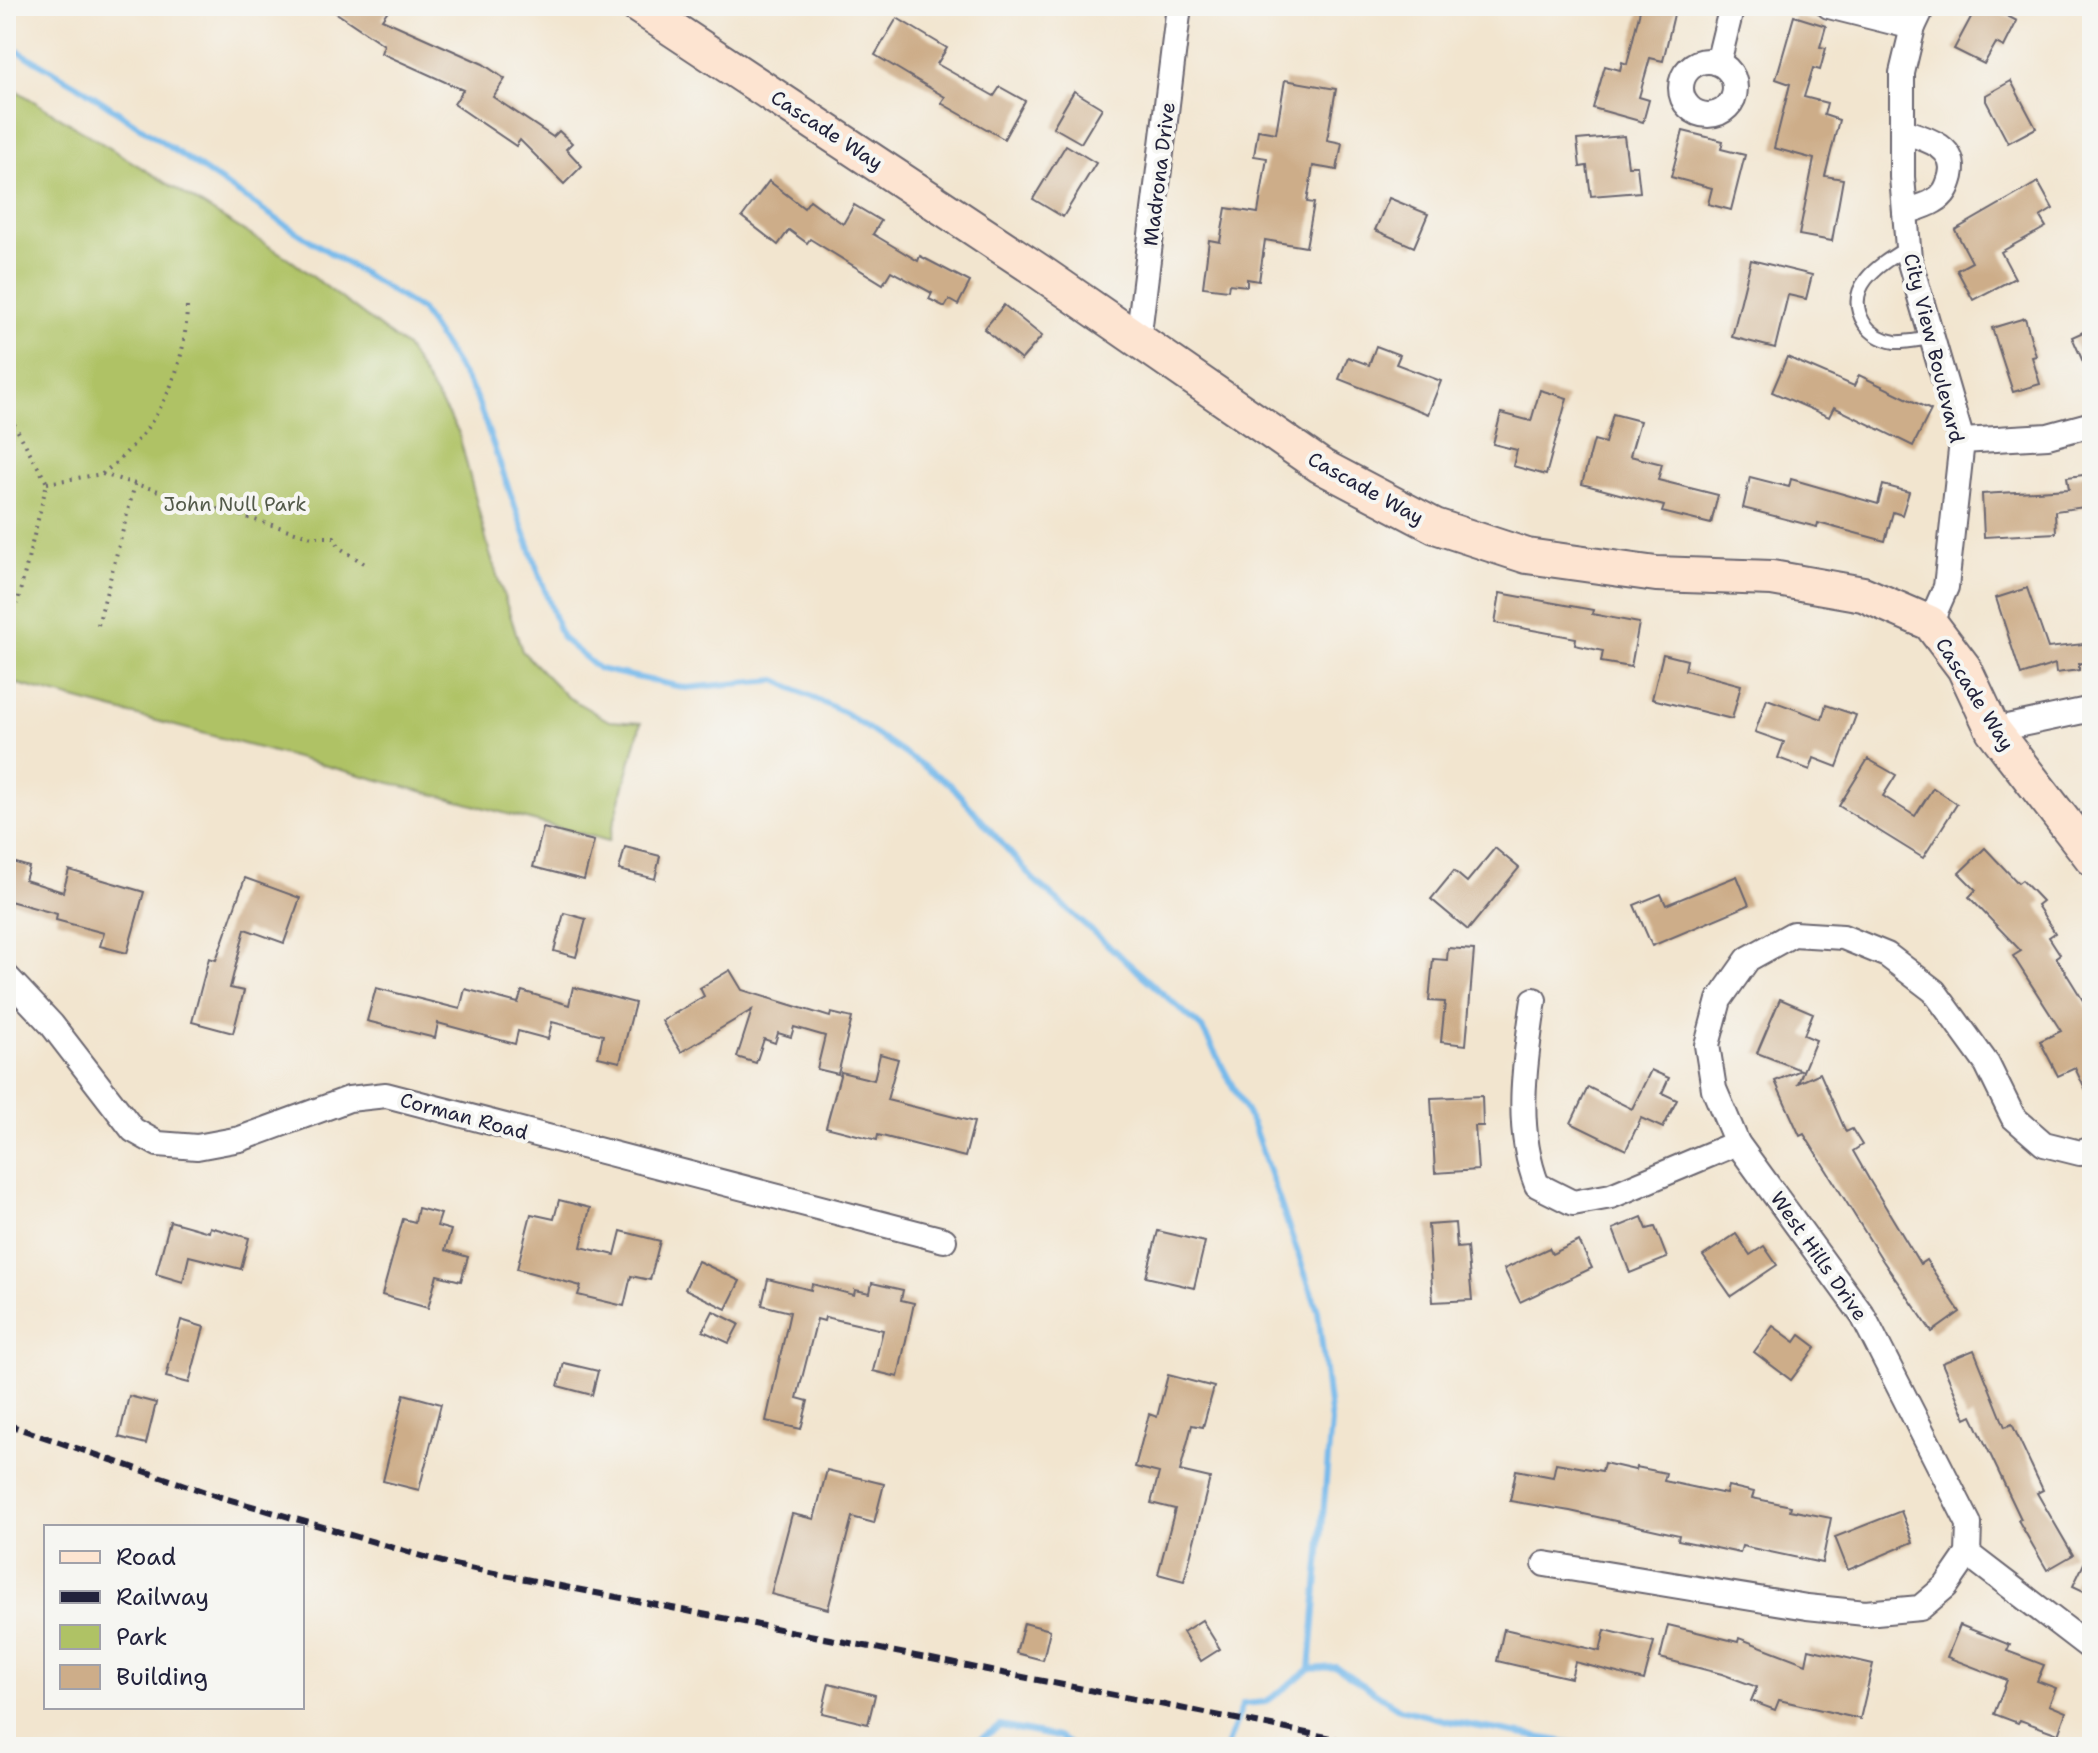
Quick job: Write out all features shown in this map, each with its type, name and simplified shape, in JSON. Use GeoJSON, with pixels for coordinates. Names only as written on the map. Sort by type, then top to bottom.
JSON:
{"type":"FeatureCollection","features":[{"type":"Feature","properties":{"kind":"street","name":"Cascade Way"},"geometry":{"type":"LineString","coordinates":[[638,6],[1040,272],[1321,466],[1435,526],[1527,556],[1656,574],[1772,578],[1863,594],[1930,623],[1964,668],[1993,730],[2092,858]]}},
{"type":"Feature","properties":{"kind":"street","name":"Madrona Drive"},"geometry":{"type":"LineString","coordinates":[[1138,341],[1179,6]]}},
{"type":"Feature","properties":{"kind":"street"},"geometry":{"type":"LineString","coordinates":[[1718,63],[1732,6]]}},
{"type":"Feature","properties":{"kind":"street"},"geometry":{"type":"LineString","coordinates":[[1829,6],[1918,16]]}},
{"type":"Feature","properties":{"kind":"street","name":"City View Boulevard"},"geometry":{"type":"LineString","coordinates":[[1918,16],[1902,73],[1909,259],[1962,441],[1946,587],[1930,623]]}},
{"type":"Feature","properties":{"kind":"street"},"geometry":{"type":"LineString","coordinates":[[1902,131],[1932,141],[1949,154],[1953,169],[1947,190],[1934,201],[1905,212]]}},
{"type":"Feature","properties":{"kind":"street"},"geometry":{"type":"LineString","coordinates":[[1962,441],[2048,436],[2092,424]]}},
{"type":"Feature","properties":{"kind":"street"},"geometry":{"type":"LineString","coordinates":[[1993,730],[2092,709]]}},
{"type":"Feature","properties":{"kind":"street","name":"West Hills Drive"},"geometry":{"type":"LineString","coordinates":[[1968,1554],[1969,1524],[1863,1316],[1737,1143],[1714,1089],[1707,1045],[1719,1000],[1748,959],[1793,934],[1843,937],[1887,955],[1934,991],[1987,1064],[2013,1117],[2044,1144],[2080,1153],[2092,1149]]}},
{"type":"Feature","properties":{"kind":"street","name":"Corman Road"},"geometry":{"type":"LineString","coordinates":[[6,976],[52,1025],[133,1130],[158,1144],[197,1147],[240,1139],[349,1099],[386,1095],[944,1240]]}},
{"type":"Feature","properties":{"kind":"street"},"geometry":{"type":"LineString","coordinates":[[1534,1000],[1523,1077],[1527,1160],[1537,1185],[1573,1203],[1611,1196],[1737,1143]]}},
{"type":"Feature","properties":{"kind":"street"},"geometry":{"type":"LineString","coordinates":[[1545,1564],[1807,1607],[1865,1613],[1920,1608],[1946,1586],[1968,1554],[2088,1646]]}},
{"type":"Feature","properties":{"kind":"lane"},"geometry":{"type":"LineString","coordinates":[[1908,247],[1877,266],[1858,292],[1857,311],[1871,333],[1895,342],[1933,338]]}},
{"type":"Feature","properties":{"kind":"path"},"geometry":{"type":"LineString","coordinates":[[102,474],[136,444],[150,427],[166,398],[183,347],[187,305]]}},
{"type":"Feature","properties":{"kind":"path"},"geometry":{"type":"LineString","coordinates":[[6,410],[47,483],[17,604]]}},
{"type":"Feature","properties":{"kind":"path"},"geometry":{"type":"LineString","coordinates":[[47,483],[102,474],[312,537],[334,537],[340,548],[368,566]]}},
{"type":"Feature","properties":{"kind":"path"},"geometry":{"type":"LineString","coordinates":[[98,625],[135,484]]}},
{"type":"Feature","properties":{"kind":"green space","name":"John Null Park"},"geometry":{"type":"Polygon","coordinates":[[[6,84],[288,258],[406,347],[458,431],[490,554],[522,651],[566,696],[609,721],[641,723],[609,841],[6,681],[6,84]]]}},
{"type":"Feature","properties":{"kind":"building"},"geometry":{"type":"Polygon","coordinates":[[[326,6],[391,6],[382,19],[483,64],[505,79],[493,97],[553,137],[559,131],[572,143],[566,149],[582,166],[564,184],[520,140],[516,146],[454,104],[463,90],[381,53],[384,45],[326,6]]]}},
{"type":"Feature","properties":{"kind":"building"},"geometry":{"type":"Polygon","coordinates":[[[1641,6],[1676,6],[1663,61],[1650,58],[1639,97],[1649,100],[1643,122],[1593,108],[1605,66],[1620,70],[1622,62],[1627,64],[1641,6]]]}},
{"type":"Feature","properties":{"kind":"building"},"geometry":{"type":"Polygon","coordinates":[[[1977,6],[1988,6],[2017,21],[2004,47],[1996,43],[1984,64],[1954,49],[1977,6]]]}},
{"type":"Feature","properties":{"kind":"building"},"geometry":{"type":"Polygon","coordinates":[[[1794,16],[1826,26],[1820,47],[1826,48],[1820,70],[1813,68],[1804,97],[1827,103],[1824,115],[1839,120],[1825,176],[1843,179],[1832,241],[1799,235],[1814,159],[1774,148],[1790,84],[1776,79],[1794,16]]]}},
{"type":"Feature","properties":{"kind":"building"},"geometry":{"type":"Polygon","coordinates":[[[897,18],[947,48],[937,64],[994,96],[1000,87],[1025,101],[1004,139],[941,103],[945,97],[875,55],[897,18]]]}},
{"type":"Feature","properties":{"kind":"building"},"geometry":{"type":"Polygon","coordinates":[[[1285,80],[1336,89],[1327,140],[1342,143],[1337,170],[1313,166],[1307,202],[1314,203],[1306,247],[1265,240],[1259,281],[1247,279],[1247,286],[1229,284],[1228,290],[1203,287],[1209,240],[1220,242],[1226,208],[1258,213],[1267,158],[1254,156],[1258,130],[1276,133],[1285,80]]]}},
{"type":"Feature","properties":{"kind":"building"},"geometry":{"type":"Polygon","coordinates":[[[2011,81],[2036,128],[2008,143],[1986,101],[1986,95],[2011,81]]]}},
{"type":"Feature","properties":{"kind":"building"},"geometry":{"type":"Polygon","coordinates":[[[1074,91],[1102,108],[1081,143],[1053,127],[1074,91]]]}},
{"type":"Feature","properties":{"kind":"building"},"geometry":{"type":"Polygon","coordinates":[[[1683,131],[1723,141],[1721,149],[1745,155],[1731,210],[1708,204],[1712,188],[1671,177],[1683,131]]]}},
{"type":"Feature","properties":{"kind":"building"},"geometry":{"type":"Polygon","coordinates":[[[1624,136],[1628,166],[1637,166],[1640,192],[1591,196],[1587,166],[1580,167],[1577,140],[1624,136]]]}},
{"type":"Feature","properties":{"kind":"building"},"geometry":{"type":"Polygon","coordinates":[[[1066,145],[1096,163],[1063,217],[1033,199],[1066,145]]]}},
{"type":"Feature","properties":{"kind":"building"},"geometry":{"type":"Polygon","coordinates":[[[769,181],[804,208],[810,200],[843,224],[854,205],[881,221],[873,234],[918,261],[920,256],[970,282],[958,305],[949,300],[945,307],[929,299],[932,293],[891,271],[883,284],[810,239],[807,243],[789,230],[778,245],[742,217],[769,181]]]}},
{"type":"Feature","properties":{"kind":"building"},"geometry":{"type":"Polygon","coordinates":[[[2038,182],[2053,209],[2040,217],[2046,227],[2001,252],[2015,278],[1973,300],[1957,270],[1972,262],[1955,230],[2038,182]]]}},
{"type":"Feature","properties":{"kind":"building"},"geometry":{"type":"Polygon","coordinates":[[[1389,198],[1428,214],[1414,247],[1375,230],[1389,198]]]}},
{"type":"Feature","properties":{"kind":"building"},"geometry":{"type":"Polygon","coordinates":[[[1751,260],[1812,275],[1806,299],[1788,295],[1775,348],[1732,337],[1751,260]]]}},
{"type":"Feature","properties":{"kind":"building"},"geometry":{"type":"Polygon","coordinates":[[[1004,305],[1042,336],[1021,360],[984,329],[1004,305]]]}},
{"type":"Feature","properties":{"kind":"building"},"geometry":{"type":"Polygon","coordinates":[[[2025,318],[2040,384],[2013,392],[1992,328],[2025,318]]]}},
{"type":"Feature","properties":{"kind":"building"},"geometry":{"type":"Polygon","coordinates":[[[2092,328],[2092,382],[2072,337],[2092,328]]]}},
{"type":"Feature","properties":{"kind":"building"},"geometry":{"type":"Polygon","coordinates":[[[1376,346],[1400,355],[1396,364],[1441,381],[1428,414],[1339,379],[1348,357],[1369,365],[1376,346]]]}},
{"type":"Feature","properties":{"kind":"building"},"geometry":{"type":"Polygon","coordinates":[[[1787,357],[1854,386],[1859,375],[1931,410],[1913,446],[1834,407],[1829,417],[1772,392],[1787,357]]]}},
{"type":"Feature","properties":{"kind":"building"},"geometry":{"type":"Polygon","coordinates":[[[1540,390],[1567,398],[1546,475],[1513,466],[1517,450],[1493,444],[1501,413],[1531,421],[1540,390]]]}},
{"type":"Feature","properties":{"kind":"building"},"geometry":{"type":"Polygon","coordinates":[[[1613,414],[1640,421],[1630,456],[1662,464],[1658,480],[1718,495],[1711,524],[1662,512],[1664,506],[1582,484],[1594,440],[1605,443],[1613,414]]]}},
{"type":"Feature","properties":{"kind":"building"},"geometry":{"type":"Polygon","coordinates":[[[2092,474],[2092,506],[2055,511],[2056,533],[1984,537],[1982,494],[2069,489],[2067,477],[2092,474]]]}},
{"type":"Feature","properties":{"kind":"building"},"geometry":{"type":"Polygon","coordinates":[[[1750,477],[1789,487],[1791,479],[1878,504],[1883,485],[1909,492],[1902,515],[1893,512],[1885,541],[1743,508],[1750,477]]]}},
{"type":"Feature","properties":{"kind":"building"},"geometry":{"type":"Polygon","coordinates":[[[2027,588],[2048,648],[2092,643],[2092,664],[2079,663],[2079,670],[2056,673],[2055,664],[2021,675],[1996,598],[2027,588]]]}},
{"type":"Feature","properties":{"kind":"building"},"geometry":{"type":"Polygon","coordinates":[[[1500,593],[1593,610],[1592,614],[1639,623],[1631,667],[1601,662],[1603,651],[1575,645],[1576,638],[1495,623],[1500,593]]]}},
{"type":"Feature","properties":{"kind":"building"},"geometry":{"type":"Polygon","coordinates":[[[1663,654],[1687,660],[1685,670],[1741,685],[1732,719],[1652,699],[1663,654]]]}},
{"type":"Feature","properties":{"kind":"building"},"geometry":{"type":"Polygon","coordinates":[[[1767,699],[1822,719],[1826,705],[1856,715],[1837,767],[1814,758],[1810,770],[1778,758],[1784,742],[1755,732],[1767,699]]]}},
{"type":"Feature","properties":{"kind":"building"},"geometry":{"type":"Polygon","coordinates":[[[1868,759],[1896,775],[1883,796],[1915,816],[1933,788],[1957,804],[1923,858],[1839,806],[1868,759]]]}},
{"type":"Feature","properties":{"kind":"building"},"geometry":{"type":"Polygon","coordinates":[[[543,828],[594,841],[584,880],[533,867],[543,828]]]}},
{"type":"Feature","properties":{"kind":"building"},"geometry":{"type":"Polygon","coordinates":[[[625,847],[660,856],[655,879],[619,870],[625,847]]]}},
{"type":"Feature","properties":{"kind":"building"},"geometry":{"type":"Polygon","coordinates":[[[1495,848],[1519,868],[1468,930],[1431,899],[1454,871],[1467,882],[1495,848]]]}},
{"type":"Feature","properties":{"kind":"building"},"geometry":{"type":"Polygon","coordinates":[[[1985,848],[2018,883],[2022,880],[2042,901],[2037,905],[2055,933],[2049,937],[2060,954],[2056,957],[2092,1015],[2092,1104],[2075,1068],[2058,1076],[2040,1041],[2061,1031],[2013,956],[2021,951],[1969,897],[1976,890],[1959,873],[1985,848]]]}},
{"type":"Feature","properties":{"kind":"building"},"geometry":{"type":"Polygon","coordinates":[[[6,860],[29,867],[25,880],[63,892],[69,870],[144,892],[127,953],[100,946],[104,933],[56,920],[57,914],[6,900],[6,860]]]}},
{"type":"Feature","properties":{"kind":"building"},"geometry":{"type":"Polygon","coordinates":[[[1737,876],[1749,905],[1652,946],[1634,905],[1661,894],[1666,905],[1737,876]]]}},
{"type":"Feature","properties":{"kind":"building"},"geometry":{"type":"Polygon","coordinates":[[[245,878],[300,898],[284,943],[245,929],[230,988],[244,991],[233,1033],[192,1022],[209,958],[216,960],[245,878]]]}},
{"type":"Feature","properties":{"kind":"building"},"geometry":{"type":"Polygon","coordinates":[[[564,913],[586,919],[576,957],[554,951],[564,913]]]}},
{"type":"Feature","properties":{"kind":"building"},"geometry":{"type":"Polygon","coordinates":[[[1448,948],[1474,950],[1466,1045],[1441,1042],[1445,1002],[1429,1001],[1433,959],[1447,960],[1448,948]]]}},
{"type":"Feature","properties":{"kind":"building"},"geometry":{"type":"Polygon","coordinates":[[[730,970],[742,990],[830,1017],[831,1013],[852,1018],[838,1074],[817,1069],[825,1036],[794,1027],[791,1037],[778,1033],[775,1043],[764,1039],[756,1063],[737,1057],[752,1010],[681,1052],[662,1021],[704,996],[700,988],[730,970]]]}},
{"type":"Feature","properties":{"kind":"building"},"geometry":{"type":"Polygon","coordinates":[[[573,987],[635,1003],[620,1062],[598,1057],[603,1035],[552,1022],[548,1039],[518,1031],[515,1044],[438,1023],[435,1038],[367,1021],[376,988],[460,1009],[465,989],[518,1003],[522,991],[569,1005],[573,987]]]}},
{"type":"Feature","properties":{"kind":"building"},"geometry":{"type":"Polygon","coordinates":[[[1780,999],[1813,1013],[1804,1035],[1816,1040],[1798,1083],[1820,1073],[1846,1132],[1852,1129],[1862,1145],[1853,1151],[1870,1181],[1920,1264],[1926,1260],[1960,1312],[1932,1332],[1883,1261],[1804,1134],[1800,1136],[1775,1081],[1801,1070],[1757,1053],[1780,999]]]}},
{"type":"Feature","properties":{"kind":"building"},"geometry":{"type":"Polygon","coordinates":[[[880,1054],[898,1059],[887,1100],[974,1122],[965,1157],[878,1135],[877,1140],[826,1127],[841,1072],[874,1080],[880,1054]]]}},
{"type":"Feature","properties":{"kind":"building"},"geometry":{"type":"Polygon","coordinates":[[[1651,1070],[1669,1078],[1662,1093],[1677,1100],[1663,1128],[1641,1118],[1626,1150],[1571,1123],[1588,1087],[1632,1109],[1651,1070]]]}},
{"type":"Feature","properties":{"kind":"building"},"geometry":{"type":"Polygon","coordinates":[[[1482,1096],[1483,1126],[1475,1126],[1478,1170],[1435,1173],[1431,1098],[1482,1096]]]}},
{"type":"Feature","properties":{"kind":"building"},"geometry":{"type":"Polygon","coordinates":[[[559,1200],[590,1208],[581,1247],[615,1255],[621,1231],[660,1241],[650,1280],[631,1276],[624,1306],[578,1295],[581,1286],[517,1269],[531,1214],[554,1219],[559,1200]]]}},
{"type":"Feature","properties":{"kind":"building"},"geometry":{"type":"Polygon","coordinates":[[[418,1208],[441,1214],[437,1226],[451,1230],[445,1250],[468,1257],[461,1281],[437,1275],[428,1308],[382,1295],[403,1219],[415,1222],[418,1208]]]}},
{"type":"Feature","properties":{"kind":"building"},"geometry":{"type":"Polygon","coordinates":[[[1642,1217],[1647,1229],[1655,1227],[1667,1258],[1630,1273],[1613,1229],[1642,1217]]]}},
{"type":"Feature","properties":{"kind":"building"},"geometry":{"type":"Polygon","coordinates":[[[170,1221],[209,1232],[210,1227],[249,1238],[241,1269],[189,1256],[183,1282],[156,1274],[170,1221]]]}},
{"type":"Feature","properties":{"kind":"building"},"geometry":{"type":"Polygon","coordinates":[[[1455,1223],[1457,1248],[1467,1247],[1472,1300],[1433,1302],[1428,1225],[1455,1223]]]}},
{"type":"Feature","properties":{"kind":"building"},"geometry":{"type":"Polygon","coordinates":[[[1158,1231],[1205,1242],[1194,1288],[1146,1277],[1158,1231]]]}},
{"type":"Feature","properties":{"kind":"building"},"geometry":{"type":"Polygon","coordinates":[[[1736,1234],[1750,1255],[1764,1246],[1777,1265],[1731,1296],[1703,1256],[1736,1234]]]}},
{"type":"Feature","properties":{"kind":"building"},"geometry":{"type":"Polygon","coordinates":[[[1579,1241],[1592,1268],[1520,1302],[1504,1269],[1549,1248],[1552,1254],[1579,1241]]]}},
{"type":"Feature","properties":{"kind":"building"},"geometry":{"type":"Polygon","coordinates":[[[698,1261],[740,1281],[726,1309],[685,1289],[698,1261]]]}},
{"type":"Feature","properties":{"kind":"building"},"geometry":{"type":"Polygon","coordinates":[[[768,1279],[811,1290],[812,1284],[854,1295],[855,1290],[870,1293],[872,1283],[903,1290],[901,1300],[914,1303],[898,1377],[873,1371],[883,1330],[825,1317],[824,1321],[817,1319],[797,1398],[808,1401],[801,1429],[766,1421],[790,1312],[762,1305],[768,1279]]]}},
{"type":"Feature","properties":{"kind":"building"},"geometry":{"type":"Polygon","coordinates":[[[713,1311],[739,1324],[729,1343],[703,1331],[713,1311]]]}},
{"type":"Feature","properties":{"kind":"building"},"geometry":{"type":"Polygon","coordinates":[[[181,1320],[204,1327],[189,1383],[166,1377],[181,1320]]]}},
{"type":"Feature","properties":{"kind":"building"},"geometry":{"type":"Polygon","coordinates":[[[1773,1326],[1795,1342],[1800,1335],[1816,1347],[1791,1380],[1754,1352],[1773,1326]]]}},
{"type":"Feature","properties":{"kind":"building"},"geometry":{"type":"Polygon","coordinates":[[[1974,1350],[2005,1427],[2012,1424],[2043,1490],[2037,1493],[2073,1555],[2047,1570],[2018,1520],[2021,1519],[1972,1416],[1966,1419],[1942,1363],[1974,1350]]]}},
{"type":"Feature","properties":{"kind":"building"},"geometry":{"type":"Polygon","coordinates":[[[564,1363],[598,1371],[592,1395],[558,1386],[564,1363]]]}},
{"type":"Feature","properties":{"kind":"building"},"geometry":{"type":"Polygon","coordinates":[[[1168,1375],[1214,1387],[1203,1427],[1192,1425],[1180,1471],[1210,1478],[1184,1581],[1158,1574],[1175,1509],[1151,1503],[1159,1473],[1135,1467],[1149,1414],[1157,1417],[1168,1375]]]}},
{"type":"Feature","properties":{"kind":"building"},"geometry":{"type":"Polygon","coordinates":[[[404,1394],[441,1404],[419,1490],[383,1481],[404,1394]]]}},
{"type":"Feature","properties":{"kind":"building"},"geometry":{"type":"Polygon","coordinates":[[[129,1396],[156,1403],[146,1444],[119,1437],[129,1396]]]}},
{"type":"Feature","properties":{"kind":"building"},"geometry":{"type":"Polygon","coordinates":[[[1556,1463],[1602,1471],[1604,1463],[1666,1473],[1664,1481],[1726,1494],[1728,1486],[1754,1492],[1752,1498],[1791,1506],[1790,1510],[1831,1518],[1822,1563],[1742,1546],[1740,1553],[1678,1540],[1679,1535],[1510,1501],[1516,1470],[1553,1477],[1556,1463]]]}},
{"type":"Feature","properties":{"kind":"building"},"geometry":{"type":"Polygon","coordinates":[[[827,1470],[884,1484],[874,1523],[852,1517],[828,1609],[771,1594],[792,1514],[814,1519],[827,1470]]]}},
{"type":"Feature","properties":{"kind":"building"},"geometry":{"type":"Polygon","coordinates":[[[1901,1511],[1913,1542],[1848,1570],[1835,1537],[1901,1511]]]}},
{"type":"Feature","properties":{"kind":"building"},"geometry":{"type":"Polygon","coordinates":[[[2092,1547],[2092,1595],[2073,1586],[2092,1547]]]}},
{"type":"Feature","properties":{"kind":"building"},"geometry":{"type":"Polygon","coordinates":[[[1202,1620],[1220,1649],[1201,1661],[1183,1632],[1202,1620]]]}},
{"type":"Feature","properties":{"kind":"building"},"geometry":{"type":"Polygon","coordinates":[[[1024,1623],[1050,1630],[1043,1660],[1016,1653],[1024,1623]]]}},
{"type":"Feature","properties":{"kind":"building"},"geometry":{"type":"Polygon","coordinates":[[[1668,1625],[1738,1642],[1739,1638],[1806,1664],[1809,1649],[1873,1664],[1860,1719],[1779,1700],[1775,1710],[1751,1701],[1757,1687],[1722,1674],[1660,1658],[1668,1625]]]}},
{"type":"Feature","properties":{"kind":"building"},"geometry":{"type":"Polygon","coordinates":[[[1960,1625],[2010,1645],[2007,1651],[2044,1665],[2037,1681],[2056,1688],[2049,1705],[2066,1712],[2058,1734],[1994,1714],[2007,1680],[1947,1657],[1960,1625]]]}},
{"type":"Feature","properties":{"kind":"building"},"geometry":{"type":"Polygon","coordinates":[[[1504,1629],[1600,1651],[1605,1630],[1654,1642],[1644,1680],[1575,1662],[1571,1678],[1497,1661],[1504,1629]]]}},
{"type":"Feature","properties":{"kind":"building"},"geometry":{"type":"Polygon","coordinates":[[[829,1683],[875,1695],[868,1724],[822,1713],[829,1683]]]}},
{"type":"Feature","properties":{"kind":"waterway"},"geometry":{"type":"LineString","coordinates":[[6,44],[82,88],[281,222],[421,310],[475,394],[562,638],[599,669],[686,688],[776,680],[845,713],[951,785],[1033,879],[1202,1028],[1253,1125],[1318,1311],[1331,1422],[1310,1669]]}},
{"type":"Feature","properties":{"kind":"waterway"},"geometry":{"type":"LineString","coordinates":[[1227,1747],[1243,1704],[1266,1702],[1310,1669],[1336,1667],[1400,1709],[1452,1722],[1594,1747]]}},
{"type":"Feature","properties":{"kind":"waterway"},"geometry":{"type":"LineString","coordinates":[[968,1747],[1000,1726],[1058,1737],[1075,1747]]}},
{"type":"Feature","properties":{"kind":"railway"},"geometry":{"type":"LineString","coordinates":[[6,1424],[214,1495],[449,1564],[1378,1747]]}}]}
